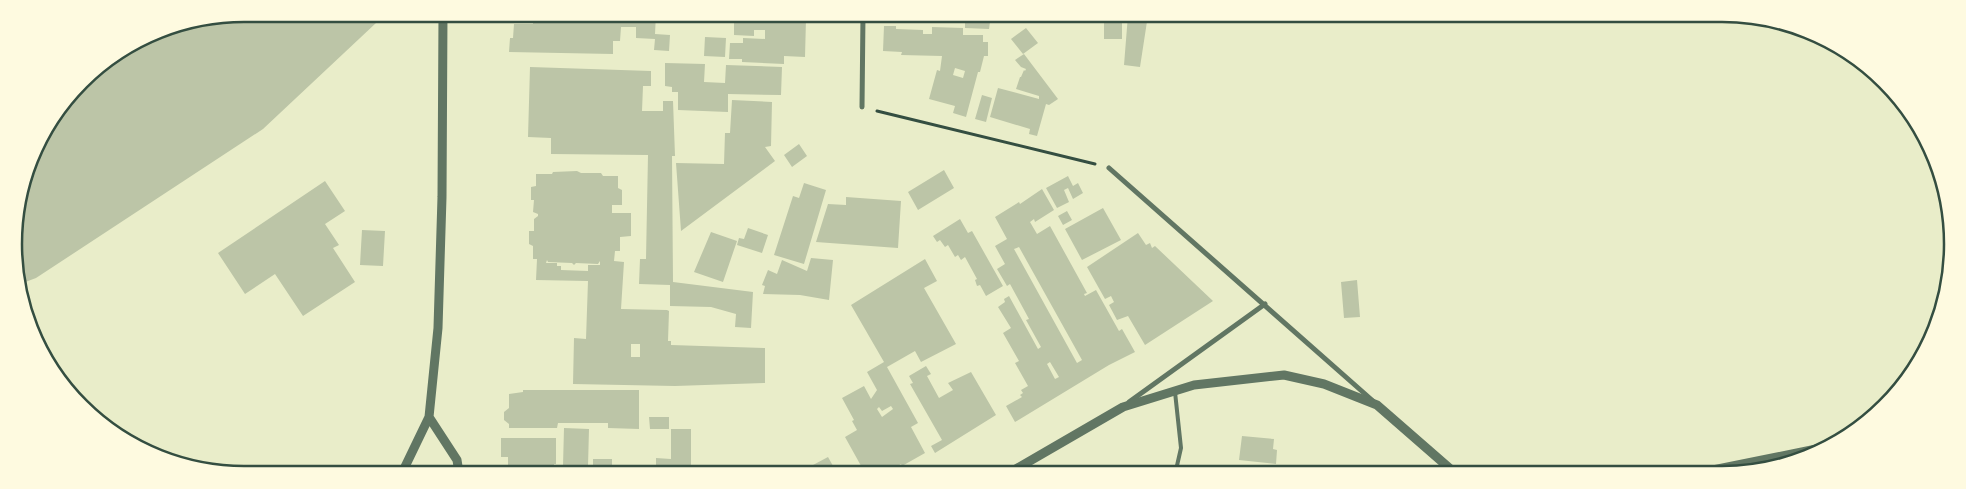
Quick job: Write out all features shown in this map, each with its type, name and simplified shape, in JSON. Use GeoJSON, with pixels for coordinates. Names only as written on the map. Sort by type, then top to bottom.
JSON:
{"type":"FeatureCollection","features":[{"type":"Feature","properties":{"kind":"street"},"geometry":{"type":"LineString","coordinates":[[405,466],[429,417],[438,328],[444,22]]}},
{"type":"Feature","properties":{"kind":"street"},"geometry":{"type":"LineString","coordinates":[[862,107],[863,22]]}},
{"type":"Feature","properties":{"kind":"street"},"geometry":{"type":"LineString","coordinates":[[1109,168],[1447,466]]}},
{"type":"Feature","properties":{"kind":"street"},"geometry":{"type":"LineString","coordinates":[[1021,466],[1123,407],[1264,304]]}},
{"type":"Feature","properties":{"kind":"street"},"geometry":{"type":"LineString","coordinates":[[1123,407],[1194,385],[1284,376],[1324,384],[1377,405]]}},
{"type":"Feature","properties":{"kind":"street"},"geometry":{"type":"LineString","coordinates":[[429,417],[457,460],[458,466]]}},
{"type":"Feature","properties":{"kind":"street"},"geometry":{"type":"LineString","coordinates":[[1732,466],[1800,452]]}},
{"type":"Feature","properties":{"kind":"lane"},"geometry":{"type":"LineString","coordinates":[[1174,391],[1181,448],[1177,466]]}},
{"type":"Feature","properties":{"kind":"path"},"geometry":{"type":"LineString","coordinates":[[862,107],[1109,168]]}},
{"type":"Feature","properties":{"kind":"building"},"geometry":{"type":"Polygon","coordinates":[[[244,22],[376,22],[263,129],[36,278],[26,282],[22,244],[24,216],[34,173],[45,146],[68,109],[109,68],[133,52],[160,39],[187,30],[216,24],[244,22]]]}},
{"type":"Feature","properties":{"kind":"building"},"geometry":{"type":"Polygon","coordinates":[[[533,22],[656,22],[655,34],[670,35],[669,51],[654,50],[655,39],[636,38],[636,27],[621,27],[620,41],[613,41],[613,54],[509,52],[514,24],[533,24],[533,22]]]}},
{"type":"Feature","properties":{"kind":"building"},"geometry":{"type":"Polygon","coordinates":[[[734,22],[806,22],[805,57],[784,56],[784,64],[742,62],[742,59],[729,59],[730,43],[743,43],[743,38],[765,39],[765,30],[754,30],[754,36],[734,35],[734,22]]]}},
{"type":"Feature","properties":{"kind":"building"},"geometry":{"type":"Polygon","coordinates":[[[965,22],[990,22],[989,29],[965,28],[965,22]]]}},
{"type":"Feature","properties":{"kind":"building"},"geometry":{"type":"Polygon","coordinates":[[[1104,22],[1122,22],[1122,39],[1104,39],[1104,22]]]}},
{"type":"Feature","properties":{"kind":"building"},"geometry":{"type":"Polygon","coordinates":[[[1127,22],[1147,22],[1140,67],[1124,65],[1127,22]]]}},
{"type":"Feature","properties":{"kind":"building"},"geometry":{"type":"Polygon","coordinates":[[[884,26],[896,26],[896,29],[923,30],[923,34],[932,34],[932,27],[963,28],[963,35],[983,35],[983,42],[988,42],[988,56],[984,56],[980,72],[978,72],[966,117],[953,113],[955,106],[929,99],[937,70],[940,71],[942,56],[901,55],[902,52],[883,51],[884,26]],[[955,68],[953,75],[963,78],[965,71],[955,68]]]}},
{"type":"Feature","properties":{"kind":"building"},"geometry":{"type":"Polygon","coordinates":[[[1026,28],[1038,43],[1023,54],[1011,39],[1026,28]]]}},
{"type":"Feature","properties":{"kind":"building"},"geometry":{"type":"Polygon","coordinates":[[[705,37],[726,38],[725,57],[704,56],[705,37]]]}},
{"type":"Feature","properties":{"kind":"building"},"geometry":{"type":"Polygon","coordinates":[[[1024,54],[1058,99],[1049,105],[1046,104],[1037,136],[1029,134],[1030,129],[990,117],[998,88],[1039,99],[1039,96],[1016,89],[1020,77],[1026,69],[1021,67],[1015,60],[1024,54]]]}},
{"type":"Feature","properties":{"kind":"building"},"geometry":{"type":"Polygon","coordinates":[[[665,63],[705,64],[704,82],[725,83],[726,65],[782,67],[781,95],[728,94],[728,112],[678,110],[678,92],[672,92],[672,87],[665,86],[665,63]]]}},
{"type":"Feature","properties":{"kind":"building"},"geometry":{"type":"Polygon","coordinates":[[[530,67],[651,71],[651,86],[643,86],[642,111],[663,111],[663,101],[673,101],[675,156],[672,156],[673,282],[753,292],[751,328],[735,327],[736,314],[711,307],[670,306],[670,285],[639,284],[640,259],[646,259],[648,155],[551,154],[551,138],[528,137],[530,67]]]}},
{"type":"Feature","properties":{"kind":"building"},"geometry":{"type":"Polygon","coordinates":[[[982,95],[992,98],[986,122],[975,119],[982,95]]]}},
{"type":"Feature","properties":{"kind":"building"},"geometry":{"type":"Polygon","coordinates":[[[732,100],[772,102],[771,146],[765,147],[775,161],[681,231],[676,163],[724,164],[725,133],[730,133],[732,100]]]}},
{"type":"Feature","properties":{"kind":"building"},"geometry":{"type":"Polygon","coordinates":[[[799,144],[807,156],[792,167],[784,155],[799,144]]]}},
{"type":"Feature","properties":{"kind":"building"},"geometry":{"type":"Polygon","coordinates":[[[944,170],[954,188],[918,210],[908,192],[944,170]]]}},
{"type":"Feature","properties":{"kind":"building"},"geometry":{"type":"Polygon","coordinates":[[[577,171],[581,173],[601,173],[603,176],[618,176],[618,188],[622,190],[622,205],[612,205],[612,213],[631,213],[631,236],[620,237],[620,251],[615,251],[614,261],[624,262],[621,309],[669,311],[668,341],[671,341],[671,345],[765,348],[765,383],[675,386],[573,384],[574,338],[586,339],[588,281],[536,280],[537,259],[533,259],[533,246],[529,244],[529,231],[534,231],[534,219],[538,216],[538,214],[533,212],[534,200],[531,200],[531,187],[536,186],[536,174],[552,174],[553,172],[577,171]],[[547,260],[546,263],[557,263],[557,266],[561,266],[561,270],[588,271],[588,265],[600,265],[600,261],[598,264],[576,263],[574,265],[572,263],[548,262],[547,260]],[[631,344],[631,357],[640,357],[640,344],[631,344]]]}},
{"type":"Feature","properties":{"kind":"building"},"geometry":{"type":"Polygon","coordinates":[[[1068,176],[1073,186],[1078,183],[1083,193],[1073,199],[1068,188],[1064,190],[1069,202],[1057,208],[1046,188],[1068,176]]]}},
{"type":"Feature","properties":{"kind":"building"},"geometry":{"type":"Polygon","coordinates":[[[325,181],[345,211],[325,224],[339,245],[333,248],[355,282],[303,316],[275,274],[245,294],[218,253],[325,181]]]}},
{"type":"Feature","properties":{"kind":"building"},"geometry":{"type":"Polygon","coordinates":[[[804,183],[826,190],[804,264],[774,255],[793,196],[799,198],[804,183]]]}},
{"type":"Feature","properties":{"kind":"building"},"geometry":{"type":"Polygon","coordinates":[[[1042,189],[1054,210],[1035,222],[1034,219],[1030,222],[1037,234],[1050,226],[1087,293],[1084,294],[1085,296],[1096,290],[1119,331],[1122,329],[1135,352],[1109,365],[1015,422],[1006,406],[1022,397],[1020,395],[1023,393],[1021,390],[1028,386],[1015,363],[1019,361],[1003,333],[1011,328],[998,307],[1005,302],[1004,299],[1009,296],[1038,349],[1041,347],[1026,320],[1029,319],[1010,284],[1007,286],[997,269],[1005,264],[995,246],[1007,239],[995,217],[1019,202],[1020,204],[1042,189]],[[1019,247],[1014,249],[1077,363],[1082,360],[1019,247]],[[1050,362],[1047,364],[1055,379],[1059,377],[1050,362]]]}},
{"type":"Feature","properties":{"kind":"building"},"geometry":{"type":"Polygon","coordinates":[[[846,197],[901,201],[898,248],[816,242],[828,204],[846,205],[846,197]]]}},
{"type":"Feature","properties":{"kind":"building"},"geometry":{"type":"Polygon","coordinates":[[[1103,208],[1121,240],[1082,260],[1065,229],[1103,208]]]}},
{"type":"Feature","properties":{"kind":"building"},"geometry":{"type":"Polygon","coordinates":[[[1067,211],[1072,220],[1063,225],[1058,216],[1067,211]]]}},
{"type":"Feature","properties":{"kind":"building"},"geometry":{"type":"Polygon","coordinates":[[[960,219],[968,233],[972,231],[1003,286],[986,296],[980,285],[977,286],[975,280],[977,279],[965,257],[961,260],[958,255],[955,257],[948,245],[945,247],[940,240],[937,242],[933,236],[960,219]]]}},
{"type":"Feature","properties":{"kind":"building"},"geometry":{"type":"Polygon","coordinates":[[[748,228],[768,235],[762,253],[737,245],[739,238],[744,239],[748,228]]]}},
{"type":"Feature","properties":{"kind":"building"},"geometry":{"type":"Polygon","coordinates":[[[362,230],[385,231],[383,266],[360,265],[362,230]]]}},
{"type":"Feature","properties":{"kind":"building"},"geometry":{"type":"Polygon","coordinates":[[[711,232],[737,241],[723,282],[694,272],[711,232]]]}},
{"type":"Feature","properties":{"kind":"building"},"geometry":{"type":"Polygon","coordinates":[[[1138,233],[1146,245],[1150,243],[1152,248],[1155,246],[1213,301],[1145,345],[1128,316],[1117,320],[1109,305],[1114,302],[1111,296],[1105,299],[1087,267],[1138,233]]]}},
{"type":"Feature","properties":{"kind":"building"},"geometry":{"type":"Polygon","coordinates":[[[811,258],[833,260],[829,300],[800,295],[763,294],[765,286],[762,285],[768,270],[777,274],[782,260],[807,271],[811,258]]]}},
{"type":"Feature","properties":{"kind":"building"},"geometry":{"type":"Polygon","coordinates":[[[925,259],[937,281],[924,288],[956,344],[921,362],[915,351],[887,367],[918,423],[911,427],[925,453],[902,466],[901,464],[898,466],[861,466],[845,437],[857,430],[852,421],[854,420],[842,398],[864,386],[871,399],[877,390],[867,372],[884,362],[851,305],[925,259]],[[891,406],[882,411],[879,407],[877,409],[882,417],[893,409],[891,406]]]}},
{"type":"Feature","properties":{"kind":"building"},"geometry":{"type":"Polygon","coordinates":[[[1357,280],[1360,317],[1344,318],[1341,282],[1357,280]]]}},
{"type":"Feature","properties":{"kind":"building"},"geometry":{"type":"Polygon","coordinates":[[[926,366],[931,374],[927,376],[939,398],[953,390],[948,383],[971,372],[996,415],[935,453],[931,446],[942,440],[910,384],[913,383],[909,376],[926,366]]]}},
{"type":"Feature","properties":{"kind":"building"},"geometry":{"type":"Polygon","coordinates":[[[523,390],[639,390],[639,429],[608,428],[608,423],[558,423],[557,428],[509,428],[509,424],[504,420],[504,412],[509,408],[509,394],[523,392],[523,390]]]}},
{"type":"Feature","properties":{"kind":"building"},"geometry":{"type":"Polygon","coordinates":[[[649,417],[669,417],[669,429],[650,429],[649,417]]]}},
{"type":"Feature","properties":{"kind":"building"},"geometry":{"type":"Polygon","coordinates":[[[564,428],[589,429],[588,466],[563,466],[564,428]]]}},
{"type":"Feature","properties":{"kind":"building"},"geometry":{"type":"Polygon","coordinates":[[[671,429],[691,429],[691,466],[656,466],[656,458],[671,459],[671,429]]]}},
{"type":"Feature","properties":{"kind":"building"},"geometry":{"type":"Polygon","coordinates":[[[1242,436],[1274,439],[1273,449],[1277,450],[1276,464],[1239,460],[1242,436]]]}},
{"type":"Feature","properties":{"kind":"building"},"geometry":{"type":"Polygon","coordinates":[[[501,438],[556,438],[556,464],[554,466],[508,466],[508,457],[501,457],[501,438]]]}},
{"type":"Feature","properties":{"kind":"building"},"geometry":{"type":"Polygon","coordinates":[[[828,457],[833,466],[811,466],[828,457]]]}},
{"type":"Feature","properties":{"kind":"building"},"geometry":{"type":"Polygon","coordinates":[[[593,459],[612,459],[612,466],[593,466],[593,459]]]}}]}
